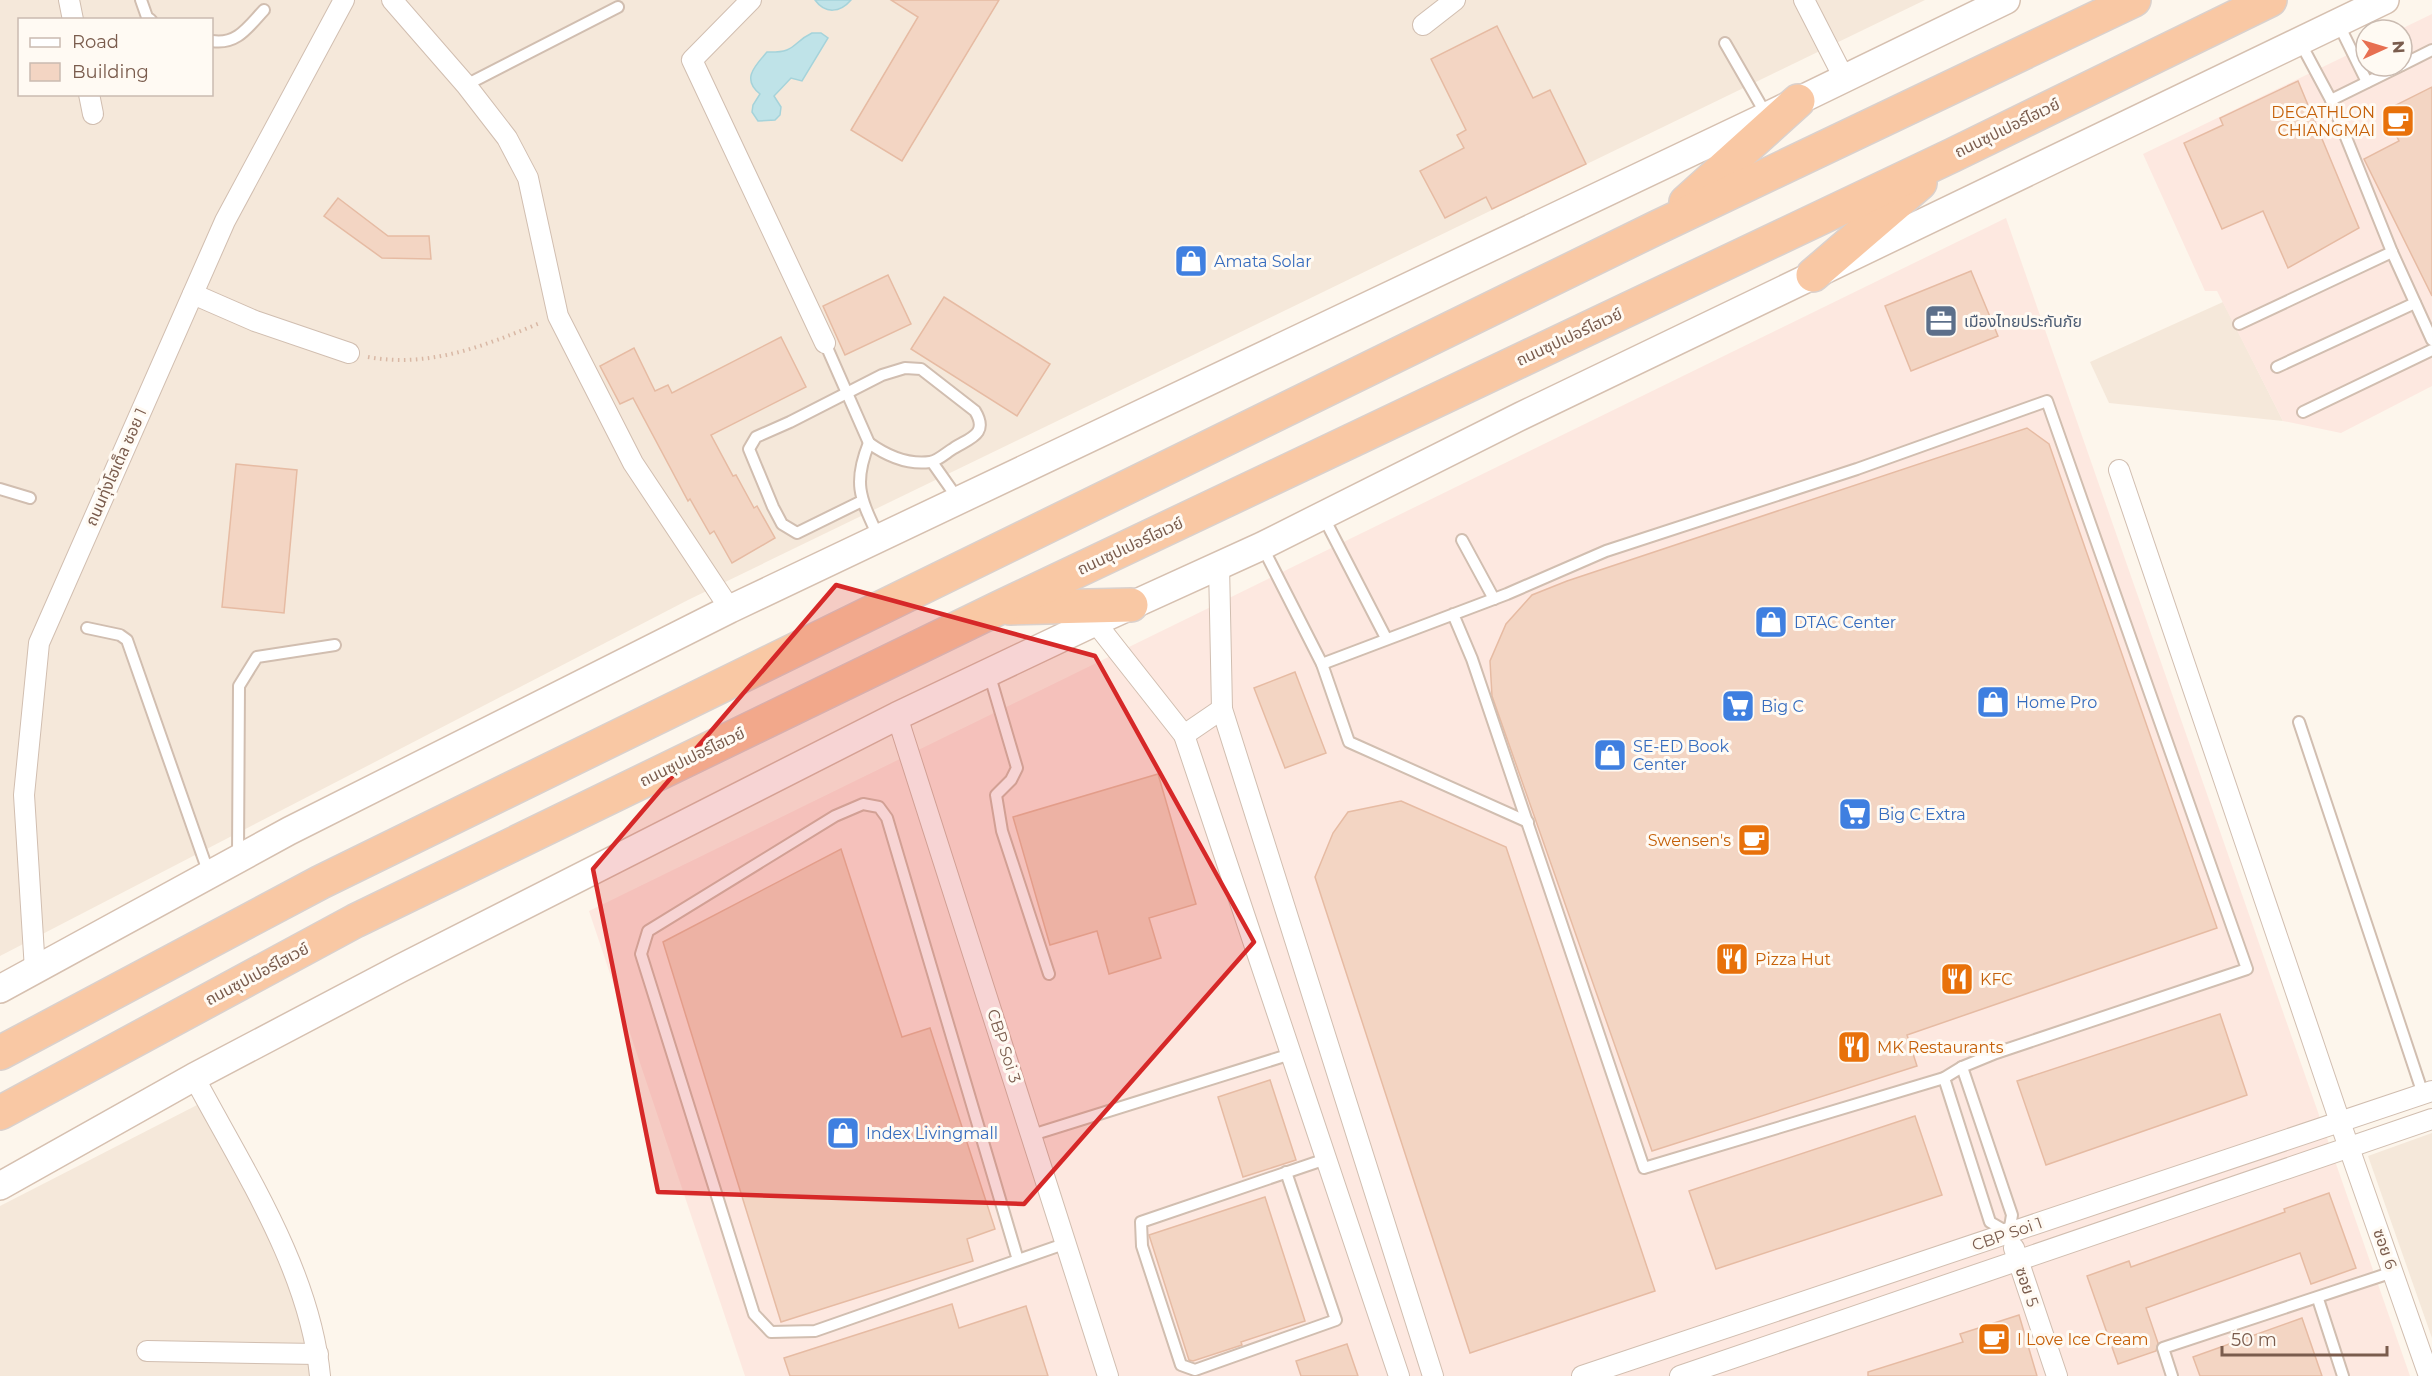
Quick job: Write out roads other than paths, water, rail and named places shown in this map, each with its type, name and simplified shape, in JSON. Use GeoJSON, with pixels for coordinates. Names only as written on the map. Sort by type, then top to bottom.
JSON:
{"type":"FeatureCollection","features":[{"type":"Feature","properties":{"kind":"highway"},"geometry":{"type":"LineString","coordinates":[[0,1053],[321,882],[1658,227],[2134,0]]}},
{"type":"Feature","properties":{"kind":"highway","name":"ถนนซุปเปอร์ไฮเวย์"},"geometry":{"type":"LineString","coordinates":[[0,1113],[355,921],[999,608],[1953,154],[2270,0]]}},
{"type":"Feature","properties":{"kind":"highway"},"geometry":{"type":"LineString","coordinates":[[1658,227],[1798,101]]}},
{"type":"Feature","properties":{"kind":"highway"},"geometry":{"type":"LineString","coordinates":[[1812,275],[1953,154]]}},
{"type":"Feature","properties":{"kind":"highway"},"geometry":{"type":"LineString","coordinates":[[999,608],[1131,605]]}},
{"type":"Feature","properties":{"kind":"main road"},"geometry":{"type":"LineString","coordinates":[[0,989],[289,831],[730,609],[2006,0]]}},
{"type":"Feature","properties":{"kind":"main road"},"geometry":{"type":"LineString","coordinates":[[0,1186],[194,1077],[412,962],[897,716],[1131,605],[1262,546],[1521,416],[2385,0]]}},
{"type":"Feature","properties":{"kind":"street"},"geometry":{"type":"LineString","coordinates":[[69,0],[73,18]]}},
{"type":"Feature","properties":{"kind":"street","name":"ถนนทุ่งโฮเต็ล ซอย 1"},"geometry":{"type":"LineString","coordinates":[[35,970],[24,795],[39,643],[225,221],[344,0]]}},
{"type":"Feature","properties":{"kind":"street"},"geometry":{"type":"LineString","coordinates":[[392,0],[466,85],[507,138],[528,178],[558,316],[633,463],[730,609]]}},
{"type":"Feature","properties":{"kind":"street"},"geometry":{"type":"LineString","coordinates":[[751,0],[692,60],[825,343]]}},
{"type":"Feature","properties":{"kind":"street"},"geometry":{"type":"LineString","coordinates":[[1423,25],[1455,0]]}},
{"type":"Feature","properties":{"kind":"street"},"geometry":{"type":"LineString","coordinates":[[1804,0],[1844,78]]}},
{"type":"Feature","properties":{"kind":"street"},"geometry":{"type":"LineString","coordinates":[[193,294],[255,321],[349,353]]}},
{"type":"Feature","properties":{"kind":"street","name":"ซอย 6"},"geometry":{"type":"LineString","coordinates":[[2119,470],[2340,1122],[2429,1376]]}},
{"type":"Feature","properties":{"kind":"street"},"geometry":{"type":"LineString","coordinates":[[1219,565],[1222,709],[1433,1376]]}},
{"type":"Feature","properties":{"kind":"street"},"geometry":{"type":"LineString","coordinates":[[1095,622],[1184,735],[1399,1376]]}},
{"type":"Feature","properties":{"kind":"street"},"geometry":{"type":"LineString","coordinates":[[1184,735],[1222,709]]}},
{"type":"Feature","properties":{"kind":"street","name":"CBP Soi 3"},"geometry":{"type":"LineString","coordinates":[[897,716],[1108,1376]]}},
{"type":"Feature","properties":{"kind":"street"},"geometry":{"type":"LineString","coordinates":[[194,1077],[287,1256],[308,1313],[318,1354],[320,1376]]}},
{"type":"Feature","properties":{"kind":"street","name":"CBP Soi 1"},"geometry":{"type":"LineString","coordinates":[[1582,1376],[2428,1093]]}},
{"type":"Feature","properties":{"kind":"street","name":"CBP Soi 1"},"geometry":{"type":"LineString","coordinates":[[1680,1376],[1725,1369],[2018,1260],[2432,1119]]}},
{"type":"Feature","properties":{"kind":"street","name":"ซอย 5"},"geometry":{"type":"LineString","coordinates":[[2009,1233],[2057,1376]]}},
{"type":"Feature","properties":{"kind":"street"},"geometry":{"type":"LineString","coordinates":[[1712,1332],[1725,1369]]}},
{"type":"Feature","properties":{"kind":"street"},"geometry":{"type":"LineString","coordinates":[[147,1351],[318,1354]]}},
{"type":"Feature","properties":{"kind":"lane"},"geometry":{"type":"LineString","coordinates":[[141,0],[148,18]]}},
{"type":"Feature","properties":{"kind":"lane"},"geometry":{"type":"LineString","coordinates":[[466,85],[618,7]]}},
{"type":"Feature","properties":{"kind":"lane"},"geometry":{"type":"LineString","coordinates":[[213,41],[238,38],[264,10]]}},
{"type":"Feature","properties":{"kind":"lane"},"geometry":{"type":"LineString","coordinates":[[2337,23],[2367,82]]}},
{"type":"Feature","properties":{"kind":"lane"},"geometry":{"type":"LineString","coordinates":[[2300,41],[2331,100],[2392,252],[2432,340]]}},
{"type":"Feature","properties":{"kind":"lane"},"geometry":{"type":"LineString","coordinates":[[1725,43],[1767,116]]}},
{"type":"Feature","properties":{"kind":"lane"},"geometry":{"type":"LineString","coordinates":[[2414,59],[2432,50]]}},
{"type":"Feature","properties":{"kind":"lane"},"geometry":{"type":"LineString","coordinates":[[2331,100],[2375,78]]}},
{"type":"Feature","properties":{"kind":"lane"},"geometry":{"type":"LineString","coordinates":[[2239,324],[2392,252]]}},
{"type":"Feature","properties":{"kind":"lane"},"geometry":{"type":"LineString","coordinates":[[2277,367],[2415,303]]}},
{"type":"Feature","properties":{"kind":"lane"},"geometry":{"type":"LineString","coordinates":[[825,343],[846,392],[869,443],[891,457],[914,462],[932,462],[974,438],[979,429],[979,418],[975,411],[921,369],[905,368],[882,375],[846,392],[789,423],[756,437],[749,449],[782,524],[797,533],[862,501]]}},
{"type":"Feature","properties":{"kind":"lane"},"geometry":{"type":"LineString","coordinates":[[2303,411],[2432,350]]}},
{"type":"Feature","properties":{"kind":"lane"},"geometry":{"type":"LineString","coordinates":[[1322,664],[1494,599],[1606,551],[1857,469],[2047,401],[2247,969],[1996,1053],[1962,1067],[1944,1078],[1644,1168],[1472,659],[1453,615]]}},
{"type":"Feature","properties":{"kind":"lane"},"geometry":{"type":"LineString","coordinates":[[869,443],[860,464],[859,484],[862,501],[879,539]]}},
{"type":"Feature","properties":{"kind":"lane"},"geometry":{"type":"LineString","coordinates":[[932,462],[959,501]]}},
{"type":"Feature","properties":{"kind":"lane"},"geometry":{"type":"LineString","coordinates":[[0,489],[30,498]]}},
{"type":"Feature","properties":{"kind":"lane"},"geometry":{"type":"LineString","coordinates":[[1323,515],[1386,638]]}},
{"type":"Feature","properties":{"kind":"lane"},"geometry":{"type":"LineString","coordinates":[[1462,540],[1494,599]]}},
{"type":"Feature","properties":{"kind":"lane"},"geometry":{"type":"LineString","coordinates":[[1262,546],[1322,664],[1348,742],[1528,822]]}},
{"type":"Feature","properties":{"kind":"lane"},"geometry":{"type":"LineString","coordinates":[[87,628],[120,634],[127,640],[209,874]]}},
{"type":"Feature","properties":{"kind":"lane"},"geometry":{"type":"LineString","coordinates":[[238,859],[239,686],[257,657],[335,645]]}},
{"type":"Feature","properties":{"kind":"lane"},"geometry":{"type":"LineString","coordinates":[[989,673],[1017,768],[1011,780],[996,795],[1002,831],[1049,974]]}},
{"type":"Feature","properties":{"kind":"lane"},"geometry":{"type":"LineString","coordinates":[[2299,722],[2428,1093]]}},
{"type":"Feature","properties":{"kind":"lane"},"geometry":{"type":"LineString","coordinates":[[1018,1260],[887,818],[879,807],[863,804],[835,816],[648,931],[641,954],[754,1314],[771,1332],[815,1331],[1064,1244]]}},
{"type":"Feature","properties":{"kind":"lane"},"geometry":{"type":"LineString","coordinates":[[1032,1135],[1291,1054]]}},
{"type":"Feature","properties":{"kind":"lane"},"geometry":{"type":"LineString","coordinates":[[1944,1078],[1990,1222],[2009,1233],[2013,1215],[1962,1067]]}},
{"type":"Feature","properties":{"kind":"lane"},"geometry":{"type":"LineString","coordinates":[[1286,1172],[1336,1320],[1195,1370],[1181,1365],[1142,1246],[1141,1222],[1286,1172],[1326,1159]]}},
{"type":"Feature","properties":{"kind":"lane"},"geometry":{"type":"LineString","coordinates":[[2172,1376],[2163,1348],[2318,1299],[2393,1272]]}},
{"type":"Feature","properties":{"kind":"lane"},"geometry":{"type":"LineString","coordinates":[[2318,1299],[2343,1376]]}},
{"type":"Feature","properties":{"kind":"water"},"geometry":{"type":"Polygon","coordinates":[[[815,0],[851,0],[842,7],[828,10],[815,0]]]}},
{"type":"Feature","properties":{"kind":"water"},"geometry":{"type":"Polygon","coordinates":[[[812,33],[821,33],[828,38],[802,81],[791,78],[774,96],[781,107],[780,115],[775,120],[758,121],[752,112],[753,105],[760,94],[751,83],[755,67],[767,52],[789,49],[812,33]]]}},
{"type":"Feature","properties":{"kind":"place","name":"DECATHLON CHIANGMAI"},"geometry":{"type":"Point","coordinates":[2398,121]}},
{"type":"Feature","properties":{"kind":"place","name":"Amata Solar"},"geometry":{"type":"Point","coordinates":[1191,261]}},
{"type":"Feature","properties":{"kind":"place","name":"เมืองไทยประกันภัย"},"geometry":{"type":"Point","coordinates":[1941,321]}},
{"type":"Feature","properties":{"kind":"place","name":"DTAC Center"},"geometry":{"type":"Point","coordinates":[1771,622]}},
{"type":"Feature","properties":{"kind":"place","name":"Home Pro"},"geometry":{"type":"Point","coordinates":[1993,702]}},
{"type":"Feature","properties":{"kind":"place","name":"Big C"},"geometry":{"type":"Point","coordinates":[1738,706]}},
{"type":"Feature","properties":{"kind":"place","name":"SE-ED Book Center"},"geometry":{"type":"Point","coordinates":[1610,755]}},
{"type":"Feature","properties":{"kind":"place","name":"Big C Extra"},"geometry":{"type":"Point","coordinates":[1855,814]}},
{"type":"Feature","properties":{"kind":"place","name":"Swensen's"},"geometry":{"type":"Point","coordinates":[1754,840]}},
{"type":"Feature","properties":{"kind":"place","name":"Pizza Hut"},"geometry":{"type":"Point","coordinates":[1732,959]}},
{"type":"Feature","properties":{"kind":"place","name":"KFC"},"geometry":{"type":"Point","coordinates":[1957,979]}},
{"type":"Feature","properties":{"kind":"place","name":"MK Restaurants"},"geometry":{"type":"Point","coordinates":[1854,1047]}},
{"type":"Feature","properties":{"kind":"place","name":"Index Livingmall"},"geometry":{"type":"Point","coordinates":[843,1133]}},
{"type":"Feature","properties":{"kind":"place","name":"I Love Ice Cream"},"geometry":{"type":"Point","coordinates":[1994,1339]}}]}
